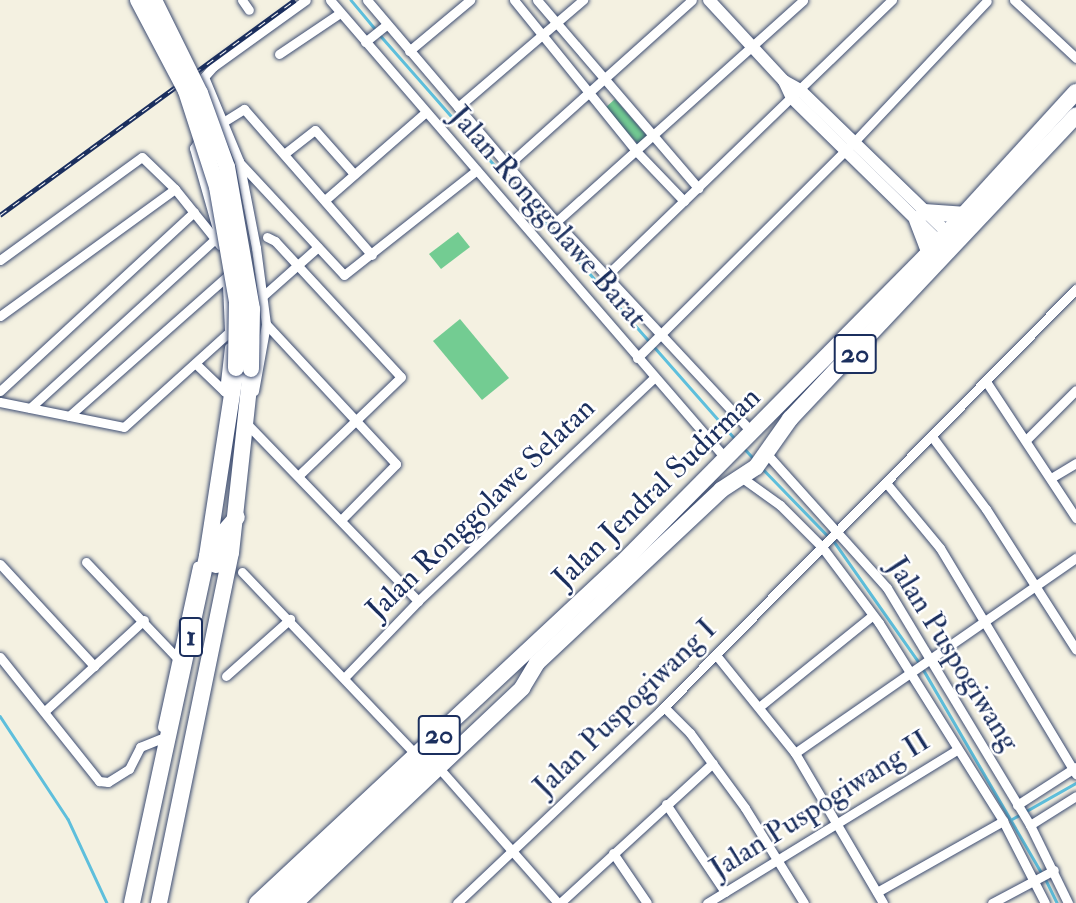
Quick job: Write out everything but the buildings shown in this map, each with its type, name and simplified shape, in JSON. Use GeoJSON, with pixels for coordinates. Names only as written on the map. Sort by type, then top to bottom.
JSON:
{"type":"FeatureCollection","features":[{"type":"Feature","properties":{"kind":"highway","name":"1"},"geometry":{"type":"LineString","coordinates":[[138,0],[186,91],[217,187],[237,302],[244,369]]}},
{"type":"Feature","properties":{"kind":"highway","name":"1"},"geometry":{"type":"LineString","coordinates":[[132,903],[244,369],[253,309],[227,167],[200,93],[154,0]]}},
{"type":"Feature","properties":{"kind":"highway","name":"Jalan Jendral Sudirman"},"geometry":{"type":"LineString","coordinates":[[257,903],[417,756],[750,437],[938,242],[1076,92]]}},
{"type":"Feature","properties":{"kind":"highway","name":"Jalan Jendral Sudirman"},"geometry":{"type":"LineString","coordinates":[[295,903],[522,688],[537,663],[721,490],[744,476],[765,455],[790,419],[955,249],[1076,116]]}},
{"type":"Feature","properties":{"kind":"highway"},"geometry":{"type":"LineString","coordinates":[[920,216],[963,215]]}},
{"type":"Feature","properties":{"kind":"highway"},"geometry":{"type":"LineString","coordinates":[[920,216],[938,242]]}},
{"type":"Feature","properties":{"kind":"highway","name":"1"},"geometry":{"type":"LineString","coordinates":[[159,903],[237,517],[248,425],[236,397]]}},
{"type":"Feature","properties":{"kind":"highway","name":"1"},"geometry":{"type":"LineString","coordinates":[[143,903],[219,552],[226,526],[237,517]]}},
{"type":"Feature","properties":{"kind":"highway","name":"20"},"geometry":{"type":"LineString","coordinates":[[276,903],[537,663]]}},
{"type":"Feature","properties":{"kind":"street"},"geometry":{"type":"LineString","coordinates":[[242,0],[249,10]]}},
{"type":"Feature","properties":{"kind":"street"},"geometry":{"type":"LineString","coordinates":[[236,397],[260,373],[266,324],[264,295],[239,161],[204,77],[214,66],[306,0]]}},
{"type":"Feature","properties":{"kind":"street"},"geometry":{"type":"LineString","coordinates":[[367,0],[385,26],[556,222],[750,437]]}},
{"type":"Feature","properties":{"kind":"street"},"geometry":{"type":"LineString","coordinates":[[409,51],[470,0]]}},
{"type":"Feature","properties":{"kind":"street"},"geometry":{"type":"LineString","coordinates":[[514,0],[636,152],[684,201]]}},
{"type":"Feature","properties":{"kind":"street"},"geometry":{"type":"LineString","coordinates":[[537,0],[602,81],[698,188]]}},
{"type":"Feature","properties":{"kind":"street"},"geometry":{"type":"LineString","coordinates":[[457,107],[583,0]]}},
{"type":"Feature","properties":{"kind":"street"},"geometry":{"type":"LineString","coordinates":[[508,165],[692,0]]}},
{"type":"Feature","properties":{"kind":"street"},"geometry":{"type":"LineString","coordinates":[[709,0],[796,94],[920,216],[938,242],[955,249]]}},
{"type":"Feature","properties":{"kind":"street"},"geometry":{"type":"LineString","coordinates":[[556,222],[803,0]]}},
{"type":"Feature","properties":{"kind":"street"},"geometry":{"type":"LineString","coordinates":[[605,277],[892,0]]}},
{"type":"Feature","properties":{"kind":"street"},"geometry":{"type":"LineString","coordinates":[[639,356],[849,147],[987,0]]}},
{"type":"Feature","properties":{"kind":"street"},"geometry":{"type":"LineString","coordinates":[[1014,0],[1076,58]]}},
{"type":"Feature","properties":{"kind":"street","name":"Jalan Ronggolawe Barat"},"geometry":{"type":"LineString","coordinates":[[331,2],[639,356],[653,377],[728,458]]}},
{"type":"Feature","properties":{"kind":"street"},"geometry":{"type":"LineString","coordinates":[[279,54],[340,13]]}},
{"type":"Feature","properties":{"kind":"street"},"geometry":{"type":"LineString","coordinates":[[367,41],[385,26]]}},
{"type":"Feature","properties":{"kind":"street"},"geometry":{"type":"LineString","coordinates":[[236,397],[226,277],[194,148],[199,138],[244,109],[372,255]]}},
{"type":"Feature","properties":{"kind":"street"},"geometry":{"type":"LineString","coordinates":[[325,200],[426,113]]}},
{"type":"Feature","properties":{"kind":"street"},"geometry":{"type":"LineString","coordinates":[[284,154],[315,130],[354,174]]}},
{"type":"Feature","properties":{"kind":"street"},"geometry":{"type":"LineString","coordinates":[[0,260],[142,157],[175,189],[217,242]]}},
{"type":"Feature","properties":{"kind":"street"},"geometry":{"type":"LineString","coordinates":[[239,161],[341,273],[348,274],[477,170]]}},
{"type":"Feature","properties":{"kind":"street"},"geometry":{"type":"LineString","coordinates":[[0,316],[175,189]]}},
{"type":"Feature","properties":{"kind":"street"},"geometry":{"type":"LineString","coordinates":[[0,391],[194,212]]}},
{"type":"Feature","properties":{"kind":"street"},"geometry":{"type":"LineString","coordinates":[[267,237],[298,265],[401,377],[299,475]]}},
{"type":"Feature","properties":{"kind":"street"},"geometry":{"type":"LineString","coordinates":[[30,408],[217,242]]}},
{"type":"Feature","properties":{"kind":"street"},"geometry":{"type":"LineString","coordinates":[[264,295],[318,247]]}},
{"type":"Feature","properties":{"kind":"street"},"geometry":{"type":"LineString","coordinates":[[69,416],[226,277]]}},
{"type":"Feature","properties":{"kind":"street","name":"Jalan Puspogiwang I"},"geometry":{"type":"LineString","coordinates":[[457,903],[664,707],[837,531],[933,438],[1076,289]]}},
{"type":"Feature","properties":{"kind":"street"},"geometry":{"type":"LineString","coordinates":[[266,324],[356,419],[397,467],[341,520]]}},
{"type":"Feature","properties":{"kind":"street"},"geometry":{"type":"LineString","coordinates":[[0,402],[117,428],[127,426],[229,332]]}},
{"type":"Feature","properties":{"kind":"street"},"geometry":{"type":"LineString","coordinates":[[196,364],[236,397]]}},
{"type":"Feature","properties":{"kind":"street","name":"Jalan Ronggolawe Selatan"},"geometry":{"type":"LineString","coordinates":[[344,678],[418,601],[653,377]]}},
{"type":"Feature","properties":{"kind":"street"},"geometry":{"type":"LineString","coordinates":[[987,383],[1027,439],[1076,519]]}},
{"type":"Feature","properties":{"kind":"street"},"geometry":{"type":"LineString","coordinates":[[1027,439],[1076,390]]}},
{"type":"Feature","properties":{"kind":"street"},"geometry":{"type":"LineString","coordinates":[[248,425],[418,601]]}},
{"type":"Feature","properties":{"kind":"street"},"geometry":{"type":"LineString","coordinates":[[933,438],[1036,585],[1076,650]]}},
{"type":"Feature","properties":{"kind":"street","name":"Jalan Puspogiwang"},"geometry":{"type":"LineString","coordinates":[[765,455],[887,588],[927,659],[1029,824],[1068,903]]}},
{"type":"Feature","properties":{"kind":"street"},"geometry":{"type":"LineString","coordinates":[[1051,478],[1076,463]]}},
{"type":"Feature","properties":{"kind":"street","name":"Jalan Puspogiwang"},"geometry":{"type":"LineString","coordinates":[[744,476],[780,505],[823,546],[873,615],[910,669],[1003,821],[1045,903]]}},
{"type":"Feature","properties":{"kind":"street"},"geometry":{"type":"LineString","coordinates":[[887,484],[940,548],[1075,771],[1018,806]]}},
{"type":"Feature","properties":{"kind":"street"},"geometry":{"type":"LineString","coordinates":[[149,829],[145,809],[176,657],[210,503],[219,488]]}},
{"type":"Feature","properties":{"kind":"street"},"geometry":{"type":"LineString","coordinates":[[795,753],[910,669],[985,622],[1076,558]]}},
{"type":"Feature","properties":{"kind":"street"},"geometry":{"type":"LineString","coordinates":[[86,562],[144,620],[176,657]]}},
{"type":"Feature","properties":{"kind":"street"},"geometry":{"type":"LineString","coordinates":[[0,564],[94,666]]}},
{"type":"Feature","properties":{"kind":"street"},"geometry":{"type":"LineString","coordinates":[[242,572],[417,756]]}},
{"type":"Feature","properties":{"kind":"street"},"geometry":{"type":"LineString","coordinates":[[759,707],[873,615]]}},
{"type":"Feature","properties":{"kind":"street"},"geometry":{"type":"LineString","coordinates":[[46,710],[144,620]]}},
{"type":"Feature","properties":{"kind":"street"},"geometry":{"type":"LineString","coordinates":[[226,676],[290,620]]}},
{"type":"Feature","properties":{"kind":"street"},"geometry":{"type":"LineString","coordinates":[[716,655],[795,753],[883,903]]}},
{"type":"Feature","properties":{"kind":"street"},"geometry":{"type":"LineString","coordinates":[[0,657],[46,710],[102,783],[129,769],[140,747],[160,739]]}},
{"type":"Feature","properties":{"kind":"street"},"geometry":{"type":"LineString","coordinates":[[664,707],[713,763],[780,859],[804,903]]}},
{"type":"Feature","properties":{"kind":"street","name":"Jalan Puspogiwang II"},"geometry":{"type":"LineString","coordinates":[[707,903],[958,749]]}},
{"type":"Feature","properties":{"kind":"street"},"geometry":{"type":"LineString","coordinates":[[439,768],[513,848],[559,903],[713,763]]}},
{"type":"Feature","properties":{"kind":"street"},"geometry":{"type":"LineString","coordinates":[[1029,824],[1076,796]]}},
{"type":"Feature","properties":{"kind":"street"},"geometry":{"type":"LineString","coordinates":[[666,804],[725,892]]}},
{"type":"Feature","properties":{"kind":"street"},"geometry":{"type":"LineString","coordinates":[[877,892],[1003,821]]}},
{"type":"Feature","properties":{"kind":"street"},"geometry":{"type":"LineString","coordinates":[[613,853],[647,903]]}},
{"type":"Feature","properties":{"kind":"street"},"geometry":{"type":"LineString","coordinates":[[992,903],[1052,871]]}},
{"type":"Feature","properties":{"kind":"green space"},"geometry":{"type":"Polygon","coordinates":[[[615,99],[647,136],[638,144],[605,108],[615,99]]]}},
{"type":"Feature","properties":{"kind":"green space"},"geometry":{"type":"Polygon","coordinates":[[[458,232],[470,247],[441,269],[429,254],[458,232]]]}},
{"type":"Feature","properties":{"kind":"green space"},"geometry":{"type":"Polygon","coordinates":[[[460,319],[509,378],[482,400],[433,341],[460,319]]]}},
{"type":"Feature","properties":{"kind":"waterway"},"geometry":{"type":"LineString","coordinates":[[351,0],[376,30]]}},
{"type":"Feature","properties":{"kind":"waterway"},"geometry":{"type":"LineString","coordinates":[[380,35],[736,440]]}},
{"type":"Feature","properties":{"kind":"waterway"},"geometry":{"type":"LineString","coordinates":[[743,447],[755,460]]}},
{"type":"Feature","properties":{"kind":"waterway"},"geometry":{"type":"LineString","coordinates":[[762,468],[828,536]]}},
{"type":"Feature","properties":{"kind":"waterway"},"geometry":{"type":"LineString","coordinates":[[833,540],[920,664]]}},
{"type":"Feature","properties":{"kind":"waterway"},"geometry":{"type":"LineString","coordinates":[[923,669],[1041,872]]}},
{"type":"Feature","properties":{"kind":"waterway"},"geometry":{"type":"LineString","coordinates":[[0,716],[68,819],[107,903]]}},
{"type":"Feature","properties":{"kind":"waterway"},"geometry":{"type":"LineString","coordinates":[[1012,819],[1076,783]]}},
{"type":"Feature","properties":{"kind":"waterway"},"geometry":{"type":"LineString","coordinates":[[1045,878],[1057,903]]}},
{"type":"Feature","properties":{"kind":"railway"},"geometry":{"type":"LineString","coordinates":[[0,215],[295,0]]}}]}
